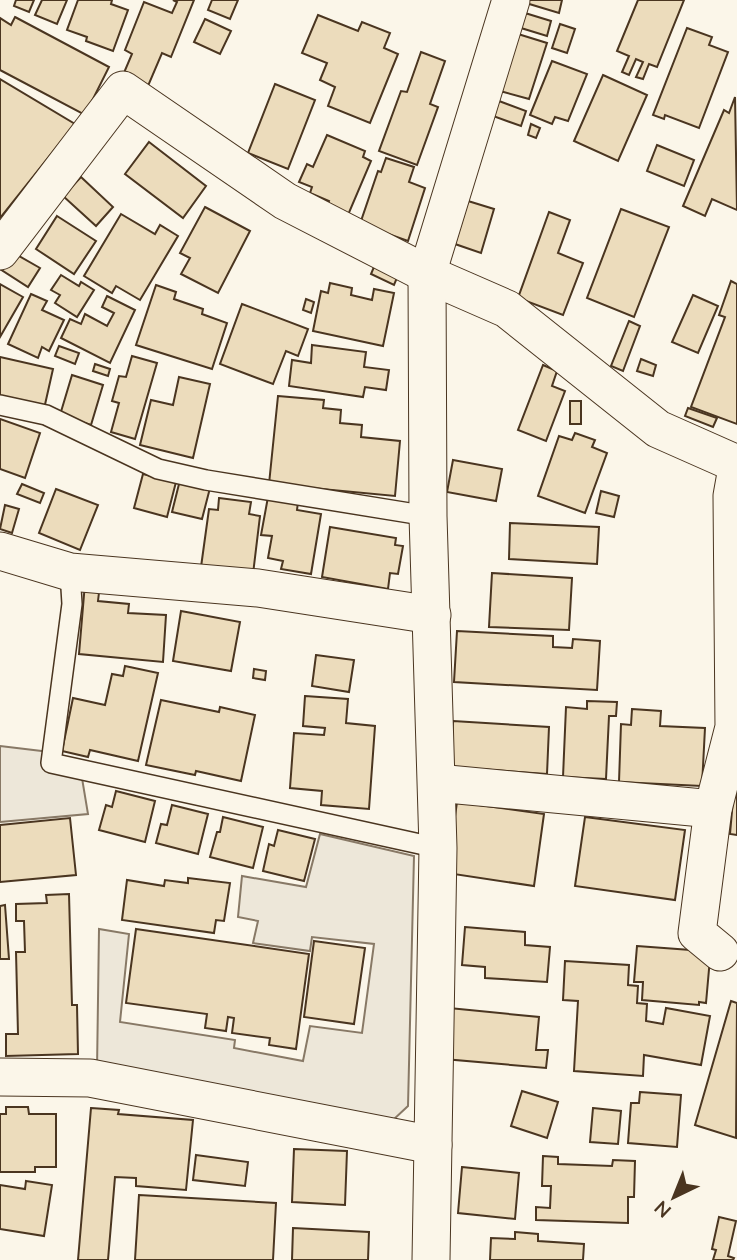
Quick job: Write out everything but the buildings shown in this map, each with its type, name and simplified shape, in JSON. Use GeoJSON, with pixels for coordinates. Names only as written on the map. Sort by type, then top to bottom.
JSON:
{"type":"FeatureCollection","features":[{"type":"Feature","properties":{"kind":"street"},"geometry":{"type":"LineString","coordinates":[[431,1260],[438,848],[428,516],[427,274],[511,0]]}},
{"type":"Feature","properties":{"kind":"street"},"geometry":{"type":"LineString","coordinates":[[0,251],[123,90],[285,201],[427,274],[507,309],[658,429],[737,466],[732,496],[734,727],[713,808],[697,933],[720,952]]}},
{"type":"Feature","properties":{"kind":"street"},"geometry":{"type":"LineString","coordinates":[[0,551],[70,572],[258,588],[432,615]]}},
{"type":"Feature","properties":{"kind":"street"},"geometry":{"type":"LineString","coordinates":[[437,783],[713,808]]}},
{"type":"Feature","properties":{"kind":"street"},"geometry":{"type":"LineString","coordinates":[[0,1077],[90,1078],[433,1145]]}},
{"type":"Feature","properties":{"kind":"lane"},"geometry":{"type":"LineString","coordinates":[[0,405],[46,415],[158,469],[206,480],[428,516]]}},
{"type":"Feature","properties":{"kind":"lane"},"geometry":{"type":"LineString","coordinates":[[70,572],[72,604],[51,763],[438,848]]}},
{"type":"Feature","properties":{"kind":"shaded area"},"geometry":{"type":"Polygon","coordinates":[[[0,746],[50,752],[81,772],[88,814],[0,822],[0,746]]]}},
{"type":"Feature","properties":{"kind":"shaded area"},"geometry":{"type":"Polygon","coordinates":[[[320,834],[414,856],[408,1106],[392,1121],[97,1070],[99,929],[129,934],[120,1022],[235,1040],[234,1048],[303,1061],[310,1026],[362,1033],[374,944],[312,937],[310,951],[253,943],[258,921],[238,917],[242,876],[306,887],[320,834]]]}}]}
